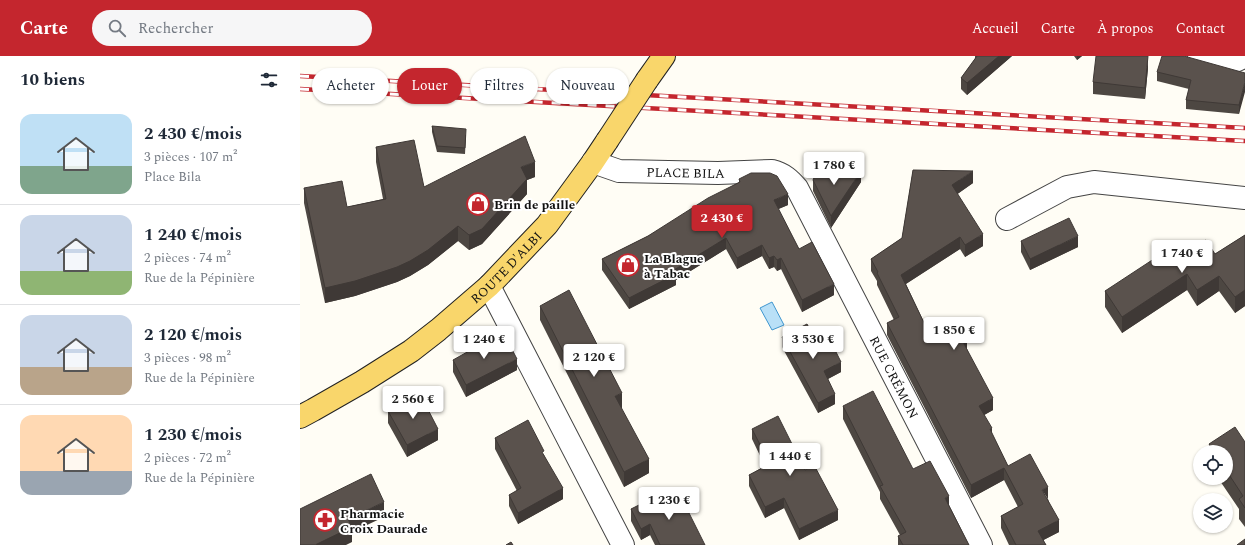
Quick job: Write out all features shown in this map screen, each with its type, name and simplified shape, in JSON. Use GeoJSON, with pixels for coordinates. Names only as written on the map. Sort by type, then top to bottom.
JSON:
{"type":"FeatureCollection","features":[{"type":"Feature","properties":{"kind":"main road","name":"ROUTE D'ALBI"},"geometry":{"type":"LineString","coordinates":[[300,416],[362,382],[410,351],[438,330],[489,286],[547,225],[593,162],[656,67]]}},
{"type":"Feature","properties":{"kind":"street"},"geometry":{"type":"LineString","coordinates":[[1199,56],[1221,62],[1231,62],[1239,60],[1244,56]]}},
{"type":"Feature","properties":{"kind":"street","name":"PLACE BILA"},"geometry":{"type":"LineString","coordinates":[[593,162],[619,171],[772,171],[779,173]]}},
{"type":"Feature","properties":{"kind":"street","name":"RUE CRÉMON"},"geometry":{"type":"LineString","coordinates":[[779,173],[788,178],[797,188],[981,545]]}},
{"type":"Feature","properties":{"kind":"street"},"geometry":{"type":"LineString","coordinates":[[1007,219],[1067,187],[1094,182],[1245,198]]}},
{"type":"Feature","properties":{"kind":"street"},"geometry":{"type":"LineString","coordinates":[[489,286],[623,545]]}},
{"type":"Feature","properties":{"kind":"water"},"geometry":{"type":"Polygon","coordinates":[[[772,302],[784,325],[772,330],[760,308],[772,302]]]}},
{"type":"Feature","properties":{"kind":"building"},"geometry":{"type":"Polygon","coordinates":[[[977,56],[999,56],[967,83],[961,78],[977,56]]]}},
{"type":"Feature","properties":{"kind":"building"},"geometry":{"type":"Polygon","coordinates":[[[1096,56],[1148,56],[1145,88],[1093,82],[1096,56]]]}},
{"type":"Feature","properties":{"kind":"building"},"geometry":{"type":"Polygon","coordinates":[[[1162,56],[1184,56],[1245,73],[1245,82],[1239,105],[1186,100],[1191,80],[1157,72],[1162,56]]]}},
{"type":"Feature","properties":{"kind":"building"},"geometry":{"type":"Polygon","coordinates":[[[432,126],[466,129],[465,148],[437,146],[432,126]]]}},
{"type":"Feature","properties":{"kind":"building"},"geometry":{"type":"Polygon","coordinates":[[[525,136],[535,162],[521,167],[527,179],[482,229],[469,235],[458,226],[428,250],[410,261],[355,281],[325,288],[304,188],[342,181],[347,207],[386,199],[376,147],[414,140],[424,187],[525,136]]]}},
{"type":"Feature","properties":{"kind":"building"},"geometry":{"type":"Polygon","coordinates":[[[913,170],[973,171],[952,185],[983,234],[965,245],[960,237],[901,275],[928,331],[938,326],[940,329],[956,319],[967,340],[963,342],[993,398],[979,406],[992,428],[990,429],[1008,466],[1030,454],[1048,487],[1042,490],[1059,520],[1038,531],[1046,545],[1016,545],[1001,516],[1023,504],[1004,468],[971,485],[887,323],[899,317],[871,259],[902,238],[913,170]]]}},
{"type":"Feature","properties":{"kind":"building"},"geometry":{"type":"Polygon","coordinates":[[[817,171],[861,171],[831,216],[813,180],[817,171]]]}},
{"type":"Feature","properties":{"kind":"building"},"geometry":{"type":"Polygon","coordinates":[[[751,173],[770,173],[777,176],[788,194],[774,200],[799,249],[812,242],[834,284],[802,300],[781,258],[777,260],[774,256],[769,258],[762,245],[737,258],[726,238],[674,270],[676,274],[629,298],[602,259],[648,236],[708,198],[740,182],[739,179],[751,173]]]}},
{"type":"Feature","properties":{"kind":"building"},"geometry":{"type":"Polygon","coordinates":[[[1069,218],[1078,236],[1030,259],[1021,241],[1069,218]]]}},
{"type":"Feature","properties":{"kind":"building"},"geometry":{"type":"Polygon","coordinates":[[[1245,235],[1245,290],[1235,297],[1219,276],[1197,290],[1187,274],[1122,317],[1105,291],[1169,249],[1176,259],[1206,240],[1215,254],[1245,235]]]}},
{"type":"Feature","properties":{"kind":"building"},"geometry":{"type":"Polygon","coordinates":[[[569,290],[622,393],[615,396],[649,459],[624,472],[540,306],[569,290]]]}},
{"type":"Feature","properties":{"kind":"building"},"geometry":{"type":"Polygon","coordinates":[[[807,324],[819,346],[830,340],[841,362],[824,371],[835,394],[818,403],[782,337],[807,324]]]}},
{"type":"Feature","properties":{"kind":"building"},"geometry":{"type":"Polygon","coordinates":[[[505,336],[517,359],[466,385],[453,360],[485,342],[487,347],[505,336]]]}},
{"type":"Feature","properties":{"kind":"building"},"geometry":{"type":"Polygon","coordinates":[[[873,391],[913,469],[930,461],[949,496],[945,498],[969,545],[903,545],[898,536],[906,532],[880,486],[883,485],[843,406],[873,391]]]}},
{"type":"Feature","properties":{"kind":"building"},"geometry":{"type":"Polygon","coordinates":[[[420,394],[438,429],[407,445],[388,411],[420,394]]]}},
{"type":"Feature","properties":{"kind":"building"},"geometry":{"type":"Polygon","coordinates":[[[778,416],[805,470],[814,465],[838,510],[799,529],[784,498],[765,507],[749,475],[770,464],[752,429],[778,416]]]}},
{"type":"Feature","properties":{"kind":"building"},"geometry":{"type":"Polygon","coordinates":[[[528,420],[544,451],[542,452],[563,488],[518,513],[509,495],[521,488],[495,438],[528,420]]]}},
{"type":"Feature","properties":{"kind":"building"},"geometry":{"type":"Polygon","coordinates":[[[1235,427],[1245,442],[1245,508],[1239,499],[1243,496],[1233,481],[1233,445],[1209,444],[1235,427]]]}},
{"type":"Feature","properties":{"kind":"building"},"geometry":{"type":"Polygon","coordinates":[[[371,474],[384,502],[348,519],[352,527],[315,545],[300,545],[300,509],[371,474]]]}},
{"type":"Feature","properties":{"kind":"building"},"geometry":{"type":"Polygon","coordinates":[[[675,491],[678,494],[679,493],[705,545],[660,545],[650,524],[641,529],[631,509],[653,498],[656,502],[675,491]]]}},
{"type":"Feature","properties":{"kind":"building"},"geometry":{"type":"Polygon","coordinates":[[[1245,539],[1245,545],[1237,545],[1245,539]]]}},
{"type":"Feature","properties":{"kind":"building"},"geometry":{"type":"Polygon","coordinates":[[[511,542],[513,545],[506,545],[511,542]]]}},
{"type":"Feature","properties":{"kind":"railway"},"geometry":{"type":"LineString","coordinates":[[300,76],[1245,128]]}},
{"type":"Feature","properties":{"kind":"railway"},"geometry":{"type":"LineString","coordinates":[[300,89],[1245,141]]}},
{"type":"Feature","properties":{"kind":"place","name":"Brin de paille"},"geometry":{"type":"Point","coordinates":[478,204]}},
{"type":"Feature","properties":{"kind":"place","name":"La Blague à Tabac"},"geometry":{"type":"Point","coordinates":[628,265]}},
{"type":"Feature","properties":{"kind":"place","name":"Pharmacie Croix Daurade"},"geometry":{"type":"Point","coordinates":[325,520]}}]}
